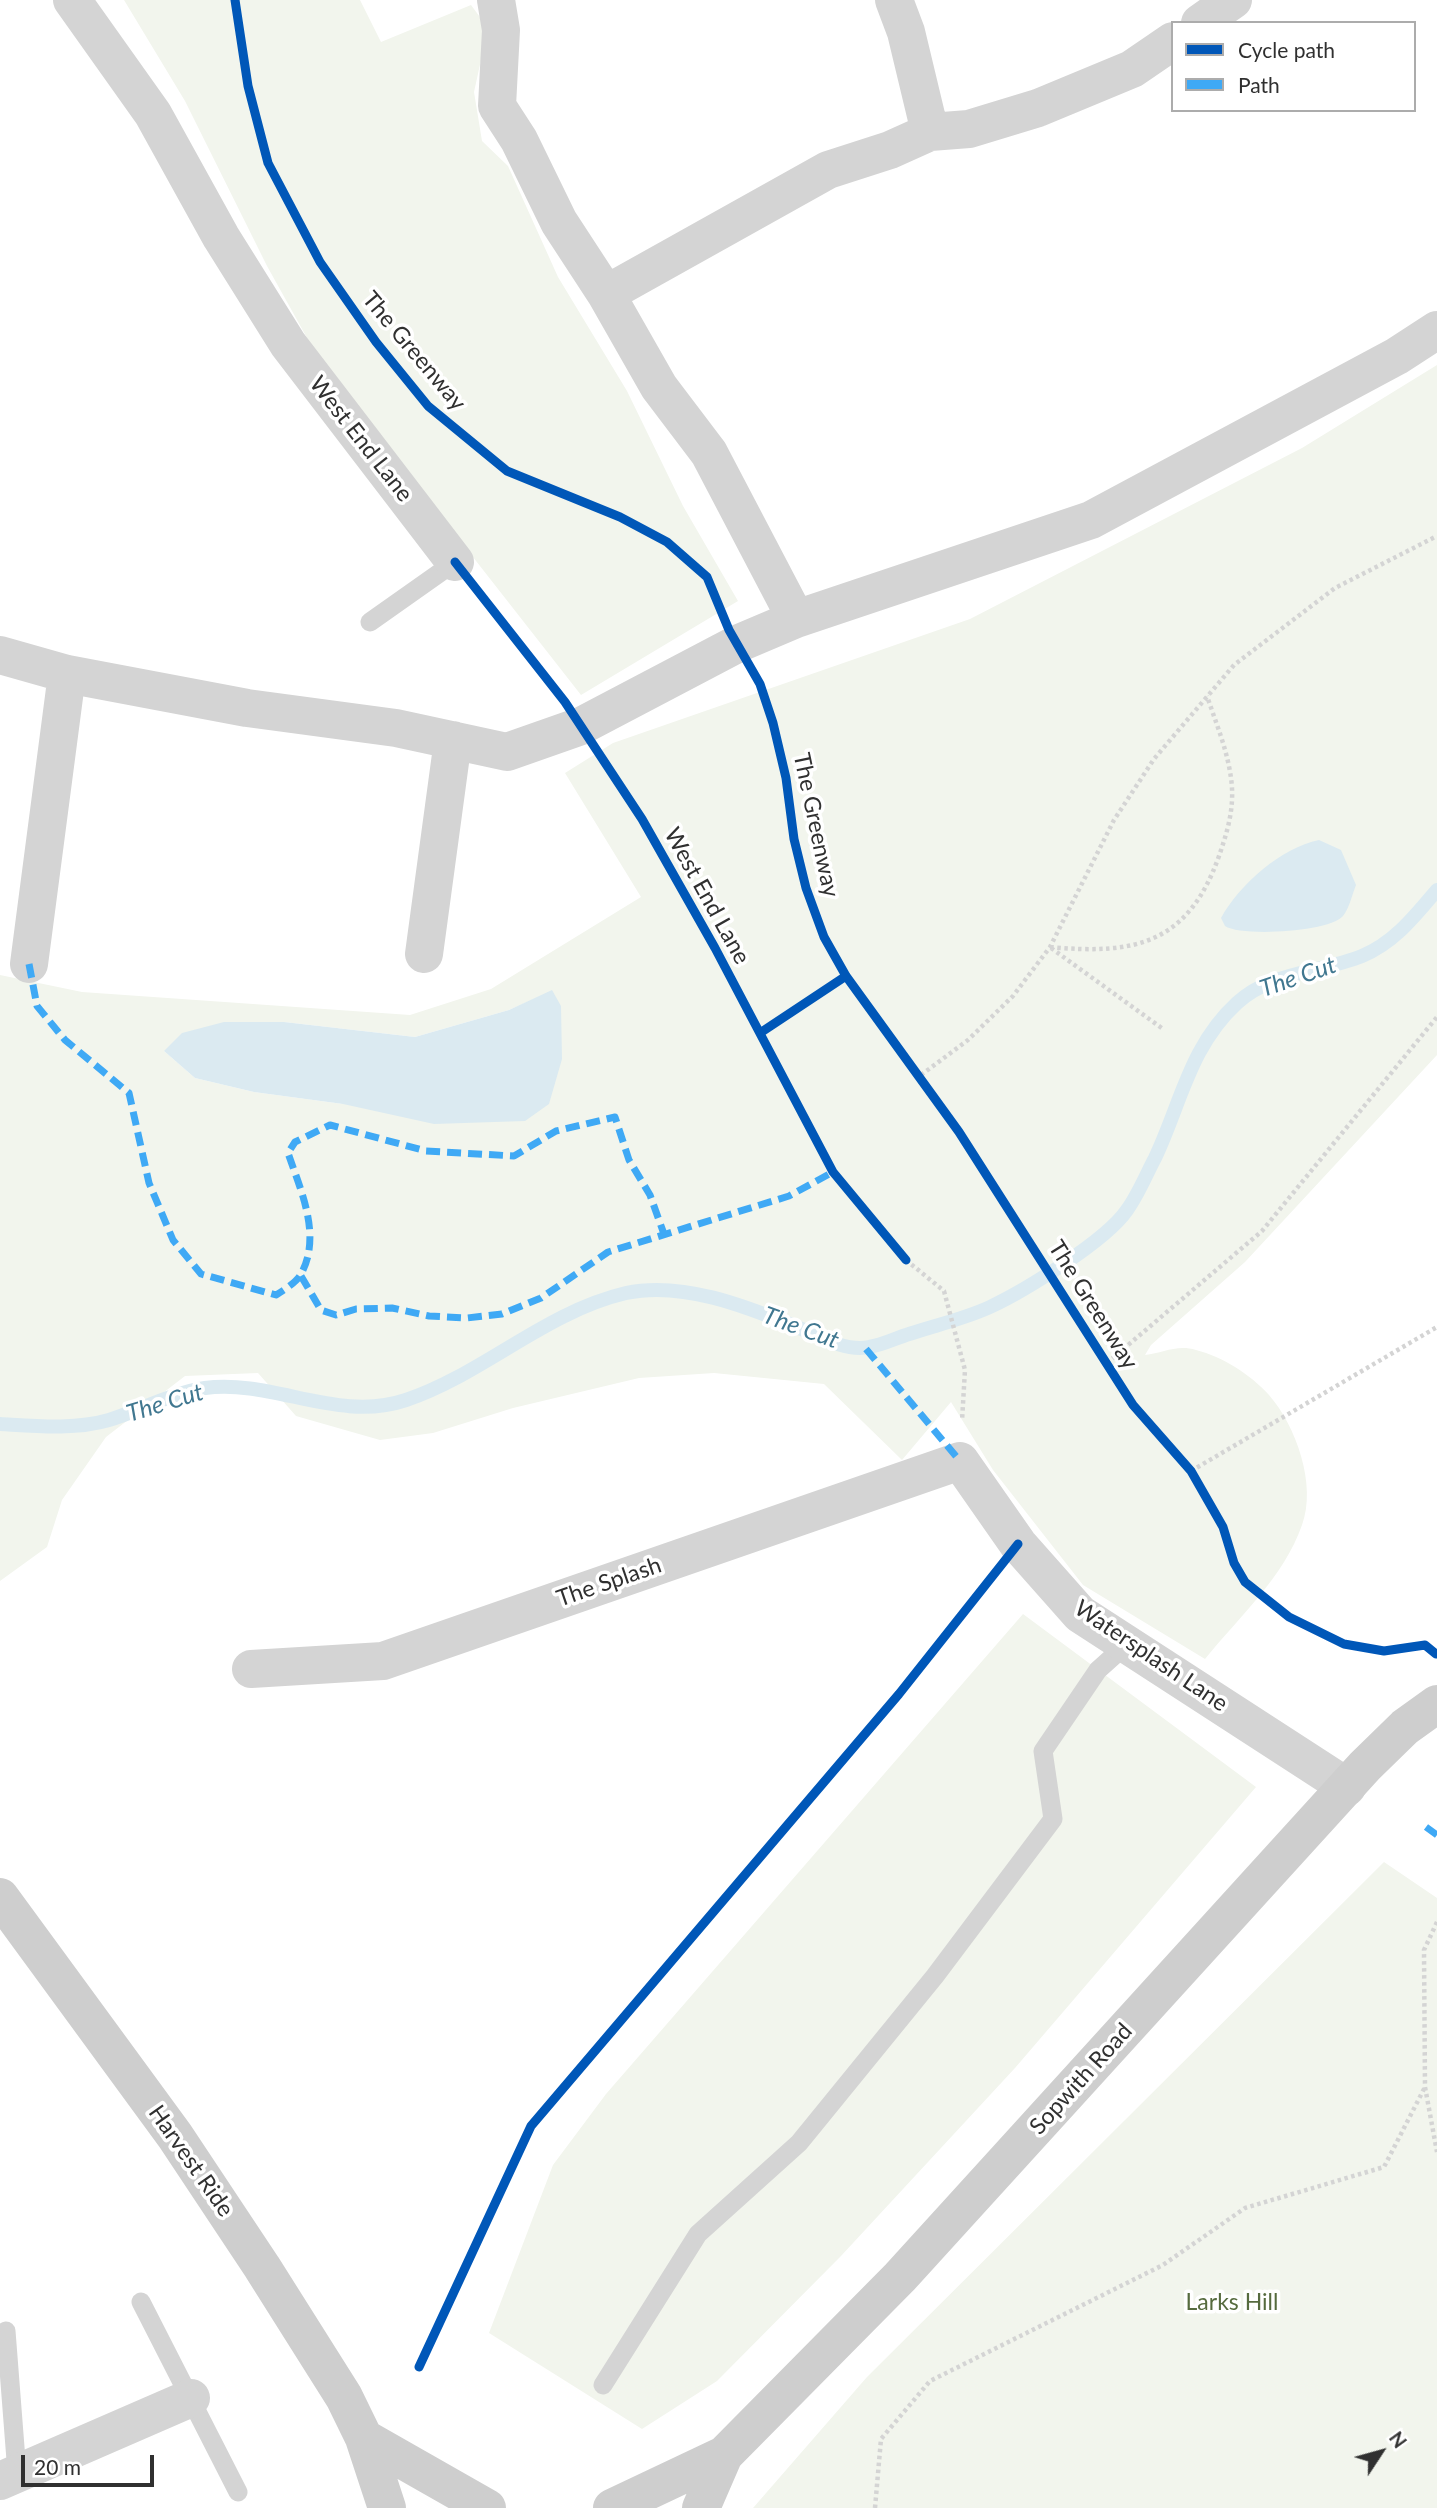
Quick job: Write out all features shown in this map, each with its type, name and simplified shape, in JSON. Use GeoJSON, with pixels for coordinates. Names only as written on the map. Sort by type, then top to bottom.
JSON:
{"type":"FeatureCollection","features":[{"type":"Feature","properties":{"kind":"street","name":"West End Lane"},"geometry":{"type":"LineString","coordinates":[[72,0],[153,114],[221,237],[288,344],[455,562]]}},
{"type":"Feature","properties":{"kind":"street"},"geometry":{"type":"LineString","coordinates":[[496,0],[501,30],[497,106],[519,140],[559,222],[606,293],[659,387],[709,453],[796,619]]}},
{"type":"Feature","properties":{"kind":"street"},"geometry":{"type":"LineString","coordinates":[[894,0],[906,32],[930,132]]}},
{"type":"Feature","properties":{"kind":"street"},"geometry":{"type":"LineString","coordinates":[[1203,21],[1233,0]]}},
{"type":"Feature","properties":{"kind":"street"},"geometry":{"type":"LineString","coordinates":[[606,293],[828,170],[890,150],[930,132],[969,129],[1038,108],[1132,69],[1171,42]]}},
{"type":"Feature","properties":{"kind":"street"},"geometry":{"type":"LineString","coordinates":[[0,655],[67,674],[247,708],[396,728],[506,752],[580,726],[737,644],[796,619],[1091,520],[1397,356],[1437,330]]}},
{"type":"Feature","properties":{"kind":"street"},"geometry":{"type":"LineString","coordinates":[[29,964],[67,674]]}},
{"type":"Feature","properties":{"kind":"street"},"geometry":{"type":"LineString","coordinates":[[424,954],[453,740]]}},
{"type":"Feature","properties":{"kind":"street","name":"Watersplash Lane"},"geometry":{"type":"LineString","coordinates":[[960,1461],[1018,1544],[1080,1614],[1347,1787]]}},
{"type":"Feature","properties":{"kind":"street","name":"The Splash"},"geometry":{"type":"LineString","coordinates":[[251,1669],[383,1661],[960,1461]]}},
{"type":"Feature","properties":{"kind":"street","name":"Sopwith Road"},"geometry":{"type":"LineString","coordinates":[[612,2508],[724,2455],[900,2277],[1398,1733],[1437,1703]]}},
{"type":"Feature","properties":{"kind":"street","name":"Harvest Ride"},"geometry":{"type":"LineString","coordinates":[[0,1897],[175,2136],[327,2369],[364,2438],[387,2508]]}},
{"type":"Feature","properties":{"kind":"street"},"geometry":{"type":"LineString","coordinates":[[8,2477],[191,2398]]}},
{"type":"Feature","properties":{"kind":"street"},"geometry":{"type":"LineString","coordinates":[[364,2438],[486,2508]]}},
{"type":"Feature","properties":{"kind":"street","name":"Sopwith Road"},"geometry":{"type":"LineString","coordinates":[[701,2508],[724,2455]]}},
{"type":"Feature","properties":{"kind":"lane"},"geometry":{"type":"LineString","coordinates":[[370,622],[455,562]]}},
{"type":"Feature","properties":{"kind":"lane"},"geometry":{"type":"LineString","coordinates":[[603,2385],[698,2234],[799,2143],[935,1976],[1053,1819],[1043,1751],[1098,1670],[1127,1644]]}},
{"type":"Feature","properties":{"kind":"lane"},"geometry":{"type":"LineString","coordinates":[[141,2302],[238,2493]]}},
{"type":"Feature","properties":{"kind":"lane"},"geometry":{"type":"LineString","coordinates":[[6,2331],[8,2477]]}},
{"type":"Feature","properties":{"kind":"path"},"geometry":{"type":"LineString","coordinates":[[921,1075],[968,1040],[1013,996],[1050,947],[1114,820],[1154,759],[1234,666],[1335,588],[1437,536]]}},
{"type":"Feature","properties":{"kind":"path"},"geometry":{"type":"LineString","coordinates":[[1050,947],[1118,950],[1153,940],[1184,920],[1209,884],[1233,810],[1226,750],[1207,695]]}},
{"type":"Feature","properties":{"kind":"path"},"geometry":{"type":"LineString","coordinates":[[1050,947],[1163,1029]]}},
{"type":"Feature","properties":{"kind":"path"},"geometry":{"type":"LineString","coordinates":[[1110,1367],[1262,1231],[1437,1017]]}},
{"type":"Feature","properties":{"kind":"path"},"geometry":{"type":"LineString","coordinates":[[912,1064],[928,1087]]}},
{"type":"Feature","properties":{"kind":"path"},"geometry":{"type":"LineString","coordinates":[[898,1250],[906,1260],[944,1291],[965,1370],[960,1461]]}},
{"type":"Feature","properties":{"kind":"path"},"geometry":{"type":"LineString","coordinates":[[1191,1472],[1437,1327]]}},
{"type":"Feature","properties":{"kind":"path"},"geometry":{"type":"LineString","coordinates":[[1437,1923],[1424,1950],[1424,2087],[1437,2152]]}},
{"type":"Feature","properties":{"kind":"path"},"geometry":{"type":"LineString","coordinates":[[875,2508],[881,2439],[930,2381],[1163,2265],[1245,2208],[1384,2167],[1424,2087]]}},
{"type":"Feature","properties":{"kind":"green space"},"geometry":{"type":"Polygon","coordinates":[[[124,0],[360,0],[381,42],[471,5],[488,28],[474,92],[482,141],[508,166],[558,277],[627,391],[683,506],[738,601],[581,695],[321,363],[267,266],[185,101],[124,0]]]}},
{"type":"Feature","properties":{"kind":"green space"},"geometry":{"type":"Polygon","coordinates":[[[1437,365],[1437,1055],[1245,1262],[1151,1345],[1145,1355],[1189,1348],[1216,1357],[1245,1373],[1269,1395],[1288,1423],[1305,1474],[1306,1509],[1294,1544],[1260,1596],[1205,1659],[1083,1585],[993,1470],[951,1402],[902,1460],[824,1384],[714,1373],[639,1378],[513,1408],[433,1433],[380,1440],[296,1416],[258,1373],[185,1376],[106,1437],[62,1500],[47,1547],[0,1581],[0,975],[82,992],[410,1015],[491,989],[641,897],[565,773],[613,743],[970,619],[1302,448],[1437,365]],[[552,991],[509,1010],[415,1037],[284,1022],[164,1051],[195,1078],[254,1092],[343,1104],[552,991]]]}},
{"type":"Feature","properties":{"kind":"green space"},"geometry":{"type":"Polygon","coordinates":[[[1023,1614],[1256,1787],[1015,2068],[841,2256],[717,2381],[642,2429],[489,2333],[553,2165],[606,2094],[1023,1614]]]}},
{"type":"Feature","properties":{"kind":"green space","name":"Larks Hill"},"geometry":{"type":"Polygon","coordinates":[[[1384,1862],[1437,1898],[1437,2508],[753,2508],[867,2377],[1384,1862]]]}},
{"type":"Feature","properties":{"kind":"shaded area"},"geometry":{"type":"Polygon","coordinates":[[[1319,840],[1341,850],[1356,885],[1343,916],[1321,926],[1285,931],[1248,931],[1225,926],[1221,918],[1250,880],[1276,859],[1319,840]]]}},
{"type":"Feature","properties":{"kind":"shaded area"},"geometry":{"type":"Polygon","coordinates":[[[552,990],[561,1006],[562,1059],[549,1104],[525,1121],[434,1124],[343,1104],[254,1092],[195,1078],[164,1051],[182,1033],[224,1022],[284,1022],[415,1037],[509,1010],[552,990]]]}},
{"type":"Feature","properties":{"kind":"waterway","name":"The Cut"},"geometry":{"type":"LineString","coordinates":[[0,1424],[55,1427],[96,1423],[205,1388],[256,1389],[330,1404],[381,1406],[434,1389],[568,1314],[596,1302],[647,1290],[669,1290],[713,1298],[756,1311],[832,1342],[860,1348],[879,1345],[970,1315],[1005,1300],[1043,1277],[1102,1236],[1127,1210],[1155,1158],[1197,1056],[1221,1020],[1237,1003],[1265,985],[1346,962],[1374,950],[1403,928],[1437,890]]}},
{"type":"Feature","properties":{"kind":"marked path"},"geometry":{"type":"LineString","coordinates":[[29,964],[37,1006],[65,1040],[129,1093],[149,1183],[173,1240],[201,1274],[276,1295],[299,1277],[307,1259],[310,1229],[288,1153],[295,1142],[330,1125],[426,1151],[514,1156],[556,1131],[615,1117],[629,1160],[650,1195],[664,1234]]}},
{"type":"Feature","properties":{"kind":"marked path"},"geometry":{"type":"LineString","coordinates":[[301,1276],[321,1310],[336,1315],[356,1309],[392,1308],[429,1316],[467,1318],[502,1314],[541,1298],[608,1252],[789,1196],[833,1172]]}},
{"type":"Feature","properties":{"kind":"marked path"},"geometry":{"type":"LineString","coordinates":[[866,1349],[960,1461]]}},
{"type":"Feature","properties":{"kind":"marked path"},"geometry":{"type":"LineString","coordinates":[[1426,1827],[1437,1835]]}},
{"type":"Feature","properties":{"kind":"cycle path","name":"The Greenway"},"geometry":{"type":"LineString","coordinates":[[235,0],[248,86],[268,163],[320,262],[376,342],[428,406],[507,471],[620,517],[667,542],[707,577],[729,630],[760,684],[773,723],[786,778],[794,839],[806,888],[824,937],[846,976],[959,1132],[1133,1405],[1191,1471],[1223,1527],[1234,1563],[1245,1582],[1289,1617],[1344,1644],[1384,1651],[1425,1645],[1436,1654]]}},
{"type":"Feature","properties":{"kind":"cycle path"},"geometry":{"type":"LineString","coordinates":[[455,562],[565,702],[642,819],[715,948],[833,1172],[906,1260]]}},
{"type":"Feature","properties":{"kind":"cycle path"},"geometry":{"type":"LineString","coordinates":[[760,1033],[846,976]]}},
{"type":"Feature","properties":{"kind":"cycle path"},"geometry":{"type":"LineString","coordinates":[[419,2367],[531,2126],[899,1694],[1018,1544]]}}]}
